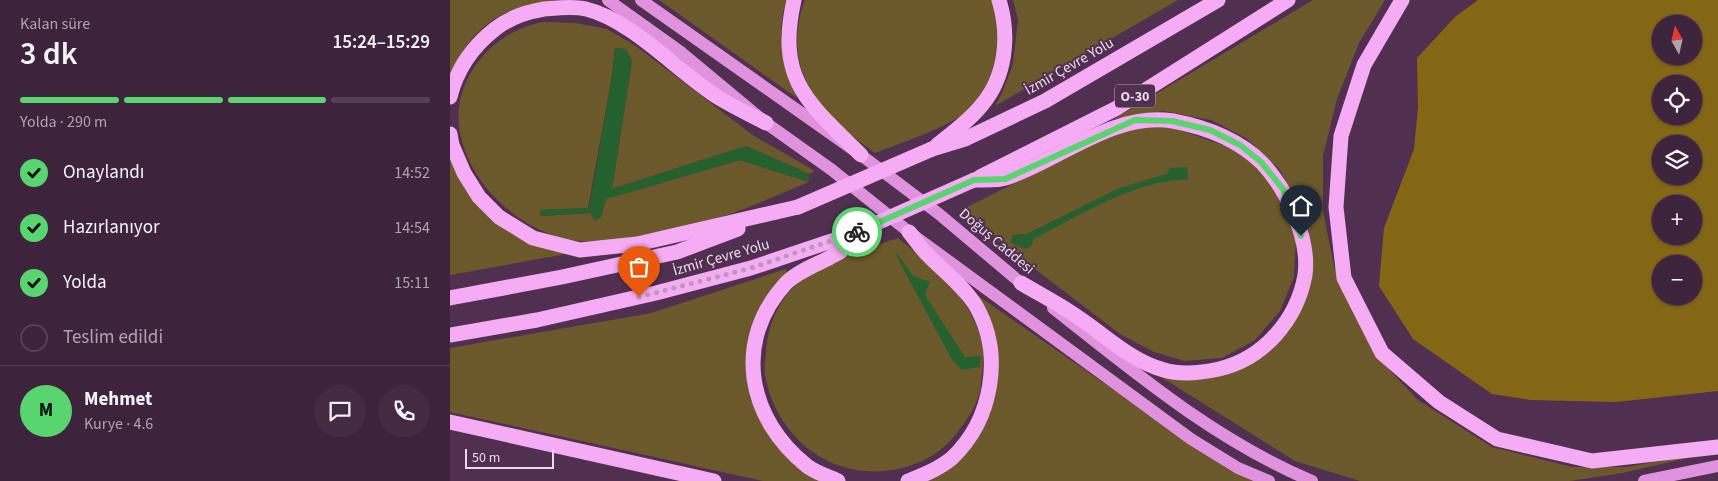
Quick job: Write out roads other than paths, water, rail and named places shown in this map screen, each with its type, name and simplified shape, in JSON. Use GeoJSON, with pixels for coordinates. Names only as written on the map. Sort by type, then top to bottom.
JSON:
{"type":"FeatureCollection","features":[{"type":"Feature","properties":{"kind":"highway"},"geometry":{"type":"LineString","coordinates":[[794,0],[789,23],[788,47],[792,71],[799,89],[814,110],[861,156]]}},
{"type":"Feature","properties":{"kind":"highway"},"geometry":{"type":"LineString","coordinates":[[932,149],[981,106],[993,87],[1001,69],[1005,48],[1006,30],[999,0]]}},
{"type":"Feature","properties":{"kind":"highway","name":"İzmir Çevre Yolu"},"geometry":{"type":"LineString","coordinates":[[932,149],[965,139],[1045,101],[1218,0]]}},
{"type":"Feature","properties":{"kind":"highway","name":"O-30"},"geometry":{"type":"LineString","coordinates":[[852,234],[974,180],[1118,108],[1288,0]]}},
{"type":"Feature","properties":{"kind":"highway"},"geometry":{"type":"LineString","coordinates":[[1402,0],[1364,65],[1341,136],[1336,207],[1344,278],[1382,353],[1439,402],[1498,439],[1592,461],[1718,447]]}},
{"type":"Feature","properties":{"kind":"highway"},"geometry":{"type":"LineString","coordinates":[[450,97],[454,79],[466,57],[482,39],[503,22],[528,11],[559,7],[586,9],[614,20],[652,46],[718,98],[766,123]]}},
{"type":"Feature","properties":{"kind":"highway"},"geometry":{"type":"LineString","coordinates":[[974,180],[1005,179],[1135,120],[1172,121],[1210,130],[1240,145],[1261,162],[1283,189],[1298,225],[1304,246],[1305,274],[1294,307],[1283,328],[1266,346],[1234,365],[1200,373],[1164,370],[1131,355],[1079,317],[1021,283]]}},
{"type":"Feature","properties":{"kind":"highway"},"geometry":{"type":"LineString","coordinates":[[450,134],[452,145],[464,173],[480,197],[499,217],[533,238],[580,250],[637,244],[798,207]]}},
{"type":"Feature","properties":{"kind":"highway","name":"O-30"},"geometry":{"type":"LineString","coordinates":[[798,207],[932,149]]}},
{"type":"Feature","properties":{"kind":"highway","name":"İzmir Çevre Yolu"},"geometry":{"type":"LineString","coordinates":[[450,298],[562,277],[677,252],[798,207]]}},
{"type":"Feature","properties":{"kind":"highway"},"geometry":{"type":"LineString","coordinates":[[908,481],[930,472],[951,458],[972,433],[982,413],[990,387],[992,362],[986,333],[976,306],[962,289],[924,252],[909,232]]}},
{"type":"Feature","properties":{"kind":"highway"},"geometry":{"type":"LineString","coordinates":[[838,481],[809,467],[784,445],[769,425],[760,406],[754,381],[753,358],[757,333],[768,307],[787,282],[808,268],[842,251],[852,234]]}},
{"type":"Feature","properties":{"kind":"highway","name":"İzmir Çevre Yolu"},"geometry":{"type":"LineString","coordinates":[[450,335],[537,320],[656,293],[751,268],[852,234]]}},
{"type":"Feature","properties":{"kind":"highway"},"geometry":{"type":"LineString","coordinates":[[450,422],[714,481]]}},
{"type":"Feature","properties":{"kind":"main road"},"geometry":{"type":"LineString","coordinates":[[608,0],[682,53],[766,123],[832,170],[909,232],[1191,439],[1238,468],[1269,481]]}},
{"type":"Feature","properties":{"kind":"main road","name":"Doğuş Caddesi"},"geometry":{"type":"LineString","coordinates":[[641,0],[861,156],[939,214],[1021,283],[1185,409],[1248,450],[1312,481]]}},
{"type":"Feature","properties":{"kind":"main road"},"geometry":{"type":"LineString","coordinates":[[1644,481],[1718,466]]}}]}
